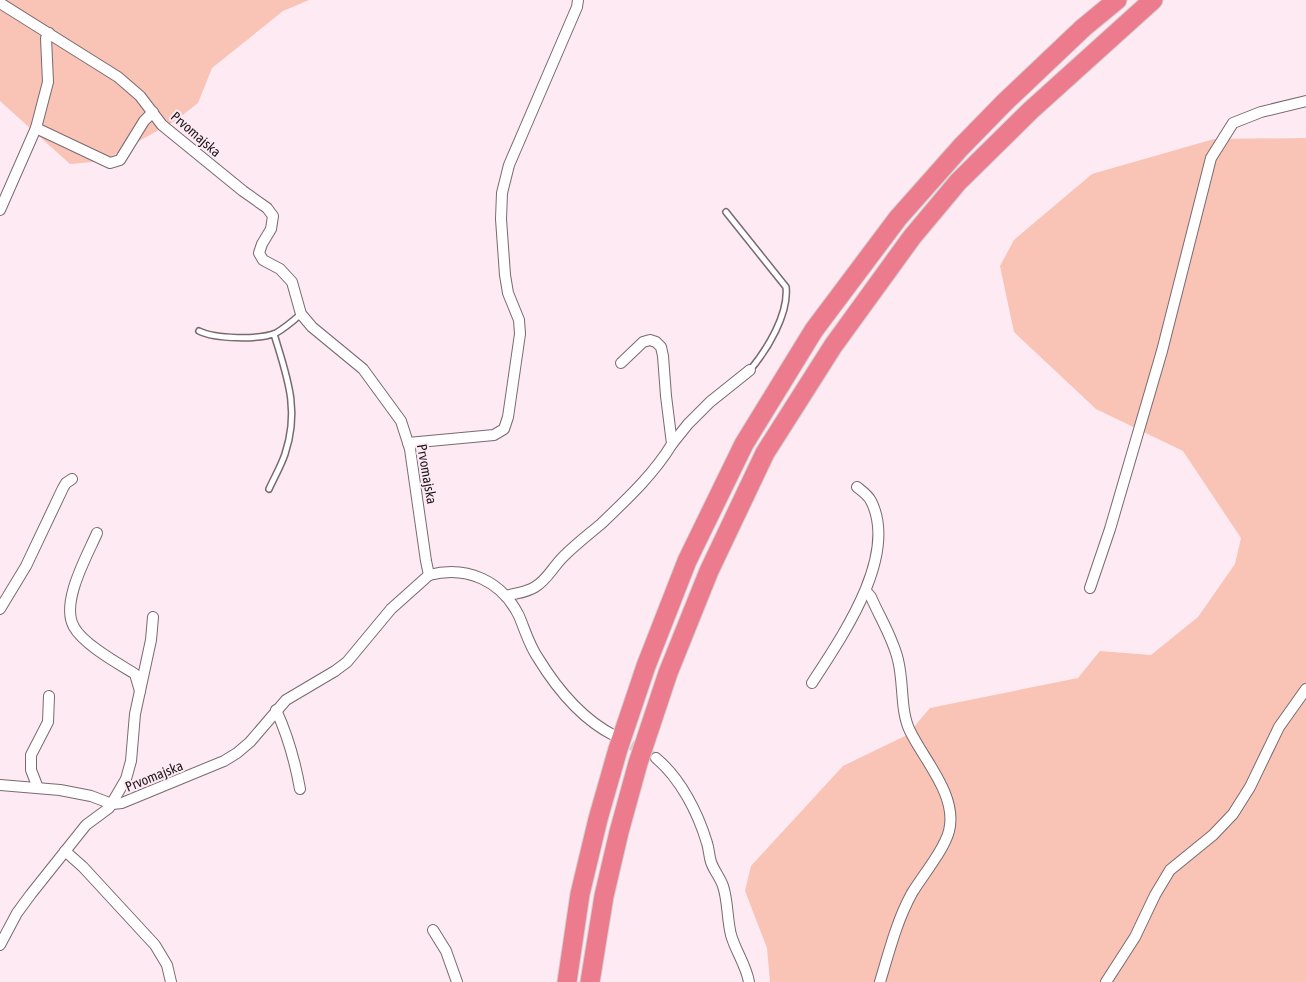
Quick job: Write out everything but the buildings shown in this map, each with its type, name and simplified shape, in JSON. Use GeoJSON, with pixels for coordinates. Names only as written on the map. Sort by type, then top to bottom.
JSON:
{"type":"FeatureCollection","features":[{"type":"Feature","properties":{"kind":"highway"},"geometry":{"type":"LineString","coordinates":[[567,982],[580,894],[598,819],[618,749],[646,666],[687,561],[744,444],[814,330],[898,218],[961,147],[1005,102],[1084,28],[1117,0]]}},
{"type":"Feature","properties":{"kind":"highway"},"geometry":{"type":"LineString","coordinates":[[590,982],[604,896],[638,763],[668,673],[709,571],[766,453],[833,346],[912,237],[958,182],[1030,111],[1153,0]]}},
{"type":"Feature","properties":{"kind":"street"},"geometry":{"type":"LineString","coordinates":[[408,443],[494,435],[504,429],[508,417],[520,334],[518,320],[508,293],[505,275],[501,219],[502,193],[509,165],[562,43],[577,7],[578,0]]}},
{"type":"Feature","properties":{"kind":"street","name":"Prvomajska"},"geometry":{"type":"LineString","coordinates":[[0,3],[118,77],[140,96],[162,125],[243,191],[267,208],[273,216],[271,229],[259,253],[263,260],[280,269],[292,282],[301,314],[312,327],[363,369],[401,421],[408,443],[418,496],[426,561],[430,574],[391,609],[347,662],[312,686],[295,694],[276,710],[250,742],[224,761],[122,803],[112,804],[91,796],[38,788],[0,785]]}},
{"type":"Feature","properties":{"kind":"street"},"geometry":{"type":"LineString","coordinates":[[0,210],[36,128],[48,82],[46,38],[49,33]]}},
{"type":"Feature","properties":{"kind":"street"},"geometry":{"type":"LineString","coordinates":[[1090,588],[1110,529],[1162,351],[1211,158],[1233,123],[1261,112],[1306,101]]}},
{"type":"Feature","properties":{"kind":"street"},"geometry":{"type":"LineString","coordinates":[[36,128],[110,163],[115,163],[120,160],[144,121],[153,112]]}},
{"type":"Feature","properties":{"kind":"street"},"geometry":{"type":"LineString","coordinates":[[622,363],[643,342],[650,340],[656,342],[661,347],[672,444]]}},
{"type":"Feature","properties":{"kind":"street"},"geometry":{"type":"LineString","coordinates":[[506,596],[526,593],[548,576],[562,558],[601,523],[643,481],[662,460],[688,424],[710,402],[750,370]]}},
{"type":"Feature","properties":{"kind":"street"},"geometry":{"type":"LineString","coordinates":[[0,609],[26,566],[63,488],[72,479]]}},
{"type":"Feature","properties":{"kind":"street"},"geometry":{"type":"LineString","coordinates":[[812,683],[860,605],[876,554],[876,515],[870,499],[857,487]]}},
{"type":"Feature","properties":{"kind":"street"},"geometry":{"type":"LineString","coordinates":[[97,532],[74,590],[70,607],[73,626],[85,641],[135,674],[140,692]]}},
{"type":"Feature","properties":{"kind":"street"},"geometry":{"type":"LineString","coordinates":[[430,574],[442,571],[458,571],[472,574],[486,581],[506,596],[518,616],[536,656],[549,675],[578,710],[601,729],[615,736]]}},
{"type":"Feature","properties":{"kind":"street"},"geometry":{"type":"LineString","coordinates":[[866,590],[872,597],[898,657],[905,720],[939,782],[951,815],[949,832],[912,894],[905,910],[880,982]]}},
{"type":"Feature","properties":{"kind":"street"},"geometry":{"type":"LineString","coordinates":[[0,945],[17,913],[86,825],[112,804],[126,779],[135,714],[148,662],[153,617]]}},
{"type":"Feature","properties":{"kind":"street"},"geometry":{"type":"LineString","coordinates":[[1106,982],[1135,937],[1154,895],[1170,870],[1213,835],[1233,814],[1250,787],[1279,727],[1306,689]]}},
{"type":"Feature","properties":{"kind":"street"},"geometry":{"type":"LineString","coordinates":[[38,788],[32,770],[31,755],[48,722],[49,696]]}},
{"type":"Feature","properties":{"kind":"street"},"geometry":{"type":"LineString","coordinates":[[276,710],[294,758],[300,789]]}},
{"type":"Feature","properties":{"kind":"street"},"geometry":{"type":"LineString","coordinates":[[656,758],[666,766],[674,777],[700,824],[708,845],[711,861],[724,887],[732,937],[749,982]]}},
{"type":"Feature","properties":{"kind":"street"},"geometry":{"type":"LineString","coordinates":[[65,851],[84,867],[155,945],[167,965],[172,982]]}},
{"type":"Feature","properties":{"kind":"street"},"geometry":{"type":"LineString","coordinates":[[433,930],[446,951],[457,982]]}},
{"type":"Feature","properties":{"kind":"lane"},"geometry":{"type":"LineString","coordinates":[[726,212],[786,287],[787,295],[784,310],[759,360],[750,370]]}},
{"type":"Feature","properties":{"kind":"lane"},"geometry":{"type":"LineString","coordinates":[[199,331],[213,336],[225,337],[274,334],[285,328],[301,314]]}},
{"type":"Feature","properties":{"kind":"lane"},"geometry":{"type":"LineString","coordinates":[[269,490],[285,455],[292,419],[290,386],[274,334]]}},
{"type":"Feature","properties":{"kind":"shaded area"},"geometry":{"type":"Polygon","coordinates":[[[0,0],[309,0],[283,11],[212,68],[198,103],[175,121],[103,161],[70,164],[0,101],[0,0]]]}},
{"type":"Feature","properties":{"kind":"shaded area"},"geometry":{"type":"Polygon","coordinates":[[[1306,138],[1306,982],[770,982],[767,948],[745,891],[751,866],[843,766],[907,735],[930,708],[1078,678],[1100,651],[1151,655],[1198,617],[1235,564],[1241,538],[1183,451],[1096,409],[1014,332],[1000,266],[1014,240],[1092,174],[1214,139],[1306,138]]]}},
{"type":"Feature","properties":{"kind":"tunnel"},"geometry":{"type":"LineString","coordinates":[[618,738],[656,758]]}}]}
